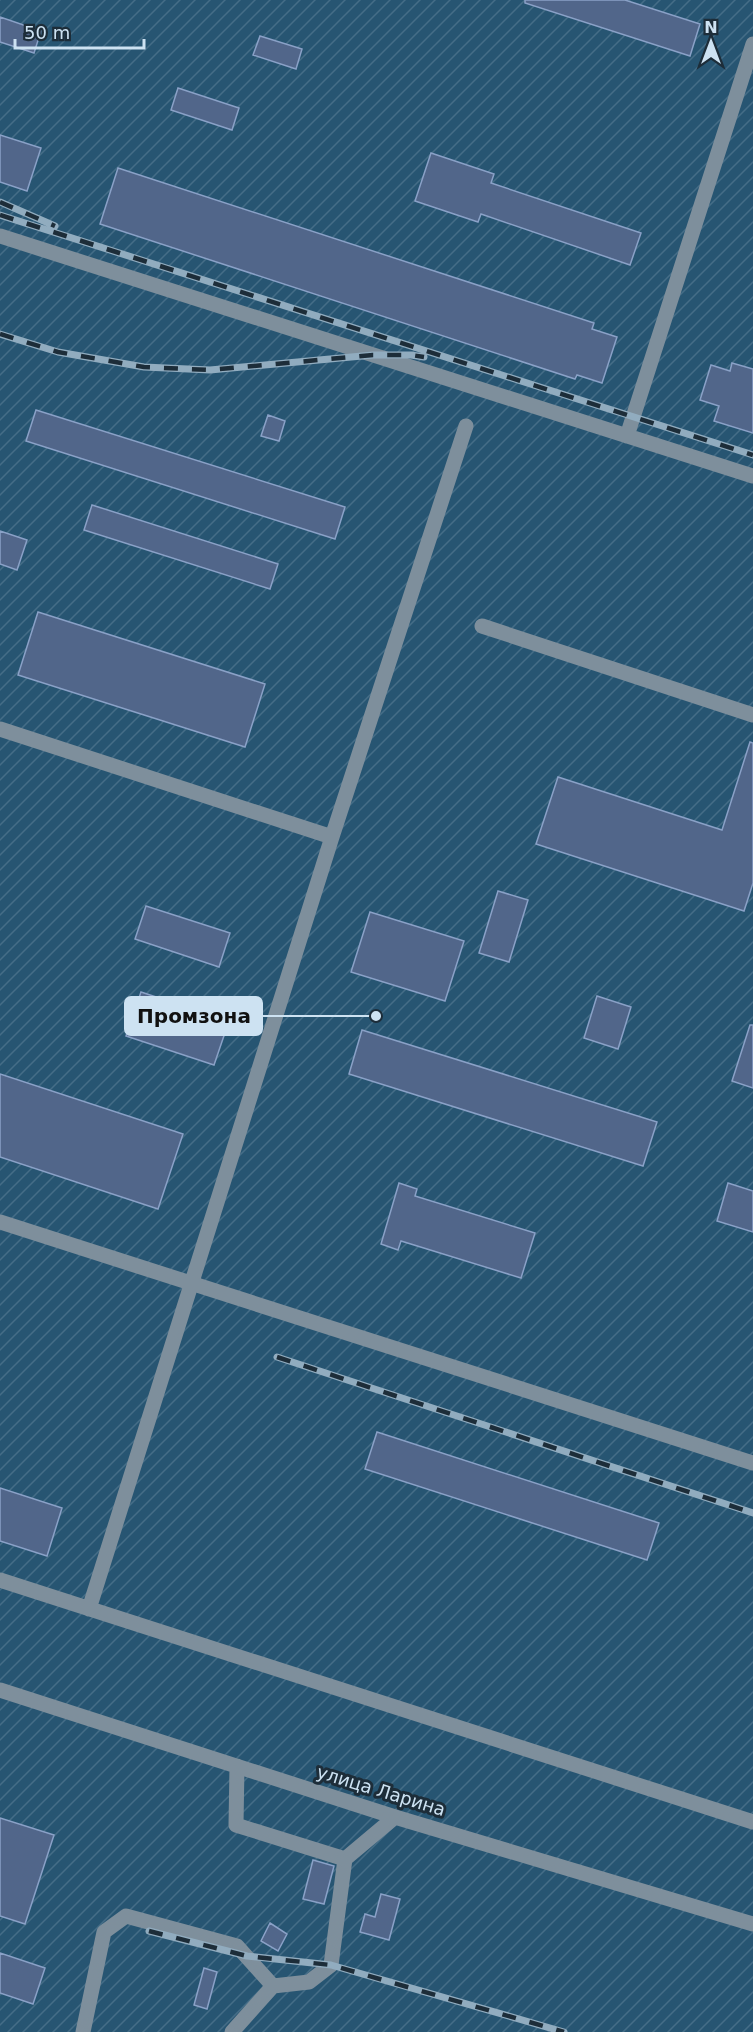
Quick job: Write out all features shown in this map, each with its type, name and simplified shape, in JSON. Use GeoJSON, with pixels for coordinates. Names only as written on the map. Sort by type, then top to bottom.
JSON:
{"type":"FeatureCollection","features":[{"type":"Feature","properties":{"kind":"street"},"geometry":{"type":"LineString","coordinates":[[627,436],[753,44]]}},
{"type":"Feature","properties":{"kind":"street"},"geometry":{"type":"LineString","coordinates":[[0,236],[753,476]]}},
{"type":"Feature","properties":{"kind":"street"},"geometry":{"type":"LineString","coordinates":[[89,1609],[332,837],[466,426]]}},
{"type":"Feature","properties":{"kind":"street"},"geometry":{"type":"LineString","coordinates":[[482,626],[753,715]]}},
{"type":"Feature","properties":{"kind":"street"},"geometry":{"type":"LineString","coordinates":[[0,729],[332,837]]}},
{"type":"Feature","properties":{"kind":"street"},"geometry":{"type":"LineString","coordinates":[[0,1222],[753,1463]]}},
{"type":"Feature","properties":{"kind":"street"},"geometry":{"type":"LineString","coordinates":[[0,1580],[753,1822]]}},
{"type":"Feature","properties":{"kind":"street","name":"улица Ларина"},"geometry":{"type":"LineString","coordinates":[[0,1690],[395,1817],[753,1924]]}},
{"type":"Feature","properties":{"kind":"street"},"geometry":{"type":"LineString","coordinates":[[237,1766],[236,1825],[345,1859]]}},
{"type":"Feature","properties":{"kind":"street"},"geometry":{"type":"LineString","coordinates":[[232,2032],[273,1986],[309,1982],[331,1965],[345,1859],[395,1817]]}},
{"type":"Feature","properties":{"kind":"street"},"geometry":{"type":"LineString","coordinates":[[83,2032],[104,1932],[126,1916],[237,1946],[273,1986]]}},
{"type":"Feature","properties":{"kind":"shaded area"},"geometry":{"type":"Polygon","coordinates":[[[0,0],[753,0],[753,2032],[0,2032],[0,0]]]}},
{"type":"Feature","properties":{"kind":"building"},"geometry":{"type":"Polygon","coordinates":[[[525,0],[625,0],[700,24],[690,56],[525,3],[525,0]]]}},
{"type":"Feature","properties":{"kind":"building"},"geometry":{"type":"Polygon","coordinates":[[[0,17],[41,31],[34,53],[0,42],[0,17]]]}},
{"type":"Feature","properties":{"kind":"building"},"geometry":{"type":"Polygon","coordinates":[[[260,36],[302,49],[296,69],[253,55],[260,36]]]}},
{"type":"Feature","properties":{"kind":"building"},"geometry":{"type":"Polygon","coordinates":[[[178,88],[239,108],[232,130],[171,110],[178,88]]]}},
{"type":"Feature","properties":{"kind":"building"},"geometry":{"type":"Polygon","coordinates":[[[0,135],[41,148],[27,191],[0,182],[0,135]]]}},
{"type":"Feature","properties":{"kind":"building"},"geometry":{"type":"Polygon","coordinates":[[[431,153],[494,174],[491,183],[641,233],[630,265],[481,214],[478,222],[415,201],[431,153]]]}},
{"type":"Feature","properties":{"kind":"building"},"geometry":{"type":"Polygon","coordinates":[[[118,168],[594,323],[592,329],[617,337],[602,383],[577,375],[575,379],[100,224],[118,168]]]}},
{"type":"Feature","properties":{"kind":"building"},"geometry":{"type":"Polygon","coordinates":[[[732,363],[753,369],[753,433],[714,421],[719,406],[700,400],[711,365],[730,371],[732,363]]]}},
{"type":"Feature","properties":{"kind":"building"},"geometry":{"type":"Polygon","coordinates":[[[36,410],[345,507],[335,539],[26,441],[36,410]]]}},
{"type":"Feature","properties":{"kind":"building"},"geometry":{"type":"Polygon","coordinates":[[[268,415],[285,421],[279,441],[261,436],[268,415]]]}},
{"type":"Feature","properties":{"kind":"building"},"geometry":{"type":"Polygon","coordinates":[[[92,505],[278,564],[270,589],[84,530],[92,505]]]}},
{"type":"Feature","properties":{"kind":"building"},"geometry":{"type":"Polygon","coordinates":[[[0,531],[27,540],[17,570],[0,564],[0,531]]]}},
{"type":"Feature","properties":{"kind":"building"},"geometry":{"type":"Polygon","coordinates":[[[38,612],[265,684],[245,747],[18,675],[38,612]]]}},
{"type":"Feature","properties":{"kind":"building"},"geometry":{"type":"Polygon","coordinates":[[[750,742],[753,743],[753,883],[744,911],[536,844],[558,777],[722,830],[750,742]]]}},
{"type":"Feature","properties":{"kind":"building"},"geometry":{"type":"Polygon","coordinates":[[[498,891],[528,900],[509,962],[479,953],[498,891]]]}},
{"type":"Feature","properties":{"kind":"building"},"geometry":{"type":"Polygon","coordinates":[[[146,906],[230,933],[219,967],[135,939],[146,906]]]}},
{"type":"Feature","properties":{"kind":"building"},"geometry":{"type":"Polygon","coordinates":[[[370,912],[464,941],[445,1001],[351,972],[370,912]]]}},
{"type":"Feature","properties":{"kind":"building"},"geometry":{"type":"Polygon","coordinates":[[[141,992],[229,1021],[214,1065],[126,1036],[141,992]]]}},
{"type":"Feature","properties":{"kind":"building"},"geometry":{"type":"Polygon","coordinates":[[[597,996],[631,1007],[618,1049],[584,1038],[597,996]]]}},
{"type":"Feature","properties":{"kind":"building"},"geometry":{"type":"Polygon","coordinates":[[[750,1025],[753,1025],[753,1088],[732,1081],[750,1025]]]}},
{"type":"Feature","properties":{"kind":"building"},"geometry":{"type":"Polygon","coordinates":[[[362,1030],[657,1122],[643,1166],[349,1074],[362,1030]]]}},
{"type":"Feature","properties":{"kind":"building"},"geometry":{"type":"Polygon","coordinates":[[[0,1074],[183,1134],[158,1209],[0,1157],[0,1074]]]}},
{"type":"Feature","properties":{"kind":"building"},"geometry":{"type":"Polygon","coordinates":[[[399,1183],[417,1189],[415,1196],[535,1233],[521,1278],[401,1241],[398,1250],[381,1244],[399,1183]]]}},
{"type":"Feature","properties":{"kind":"building"},"geometry":{"type":"Polygon","coordinates":[[[728,1183],[753,1191],[753,1232],[717,1221],[728,1183]]]}},
{"type":"Feature","properties":{"kind":"building"},"geometry":{"type":"Polygon","coordinates":[[[377,1432],[659,1523],[647,1560],[365,1469],[377,1432]]]}},
{"type":"Feature","properties":{"kind":"building"},"geometry":{"type":"Polygon","coordinates":[[[0,1488],[62,1508],[47,1556],[0,1541],[0,1488]]]}},
{"type":"Feature","properties":{"kind":"building"},"geometry":{"type":"Polygon","coordinates":[[[0,1818],[54,1835],[25,1924],[0,1916],[0,1818]]]}},
{"type":"Feature","properties":{"kind":"building"},"geometry":{"type":"Polygon","coordinates":[[[313,1860],[334,1866],[324,1904],[303,1899],[313,1860]]]}},
{"type":"Feature","properties":{"kind":"building"},"geometry":{"type":"Polygon","coordinates":[[[381,1894],[400,1899],[389,1940],[360,1932],[365,1914],[375,1917],[381,1894]]]}},
{"type":"Feature","properties":{"kind":"building"},"geometry":{"type":"Polygon","coordinates":[[[270,1923],[287,1934],[278,1951],[261,1941],[270,1923]]]}},
{"type":"Feature","properties":{"kind":"building"},"geometry":{"type":"Polygon","coordinates":[[[0,1953],[45,1968],[33,2004],[0,1993],[0,1953]]]}},
{"type":"Feature","properties":{"kind":"building"},"geometry":{"type":"Polygon","coordinates":[[[204,1968],[217,1972],[207,2009],[194,2005],[204,1968]]]}},
{"type":"Feature","properties":{"kind":"railway"},"geometry":{"type":"LineString","coordinates":[[0,202],[55,226]]}},
{"type":"Feature","properties":{"kind":"railway"},"geometry":{"type":"LineString","coordinates":[[0,215],[753,455]]}},
{"type":"Feature","properties":{"kind":"railway"},"geometry":{"type":"LineString","coordinates":[[0,334],[58,352],[144,367],[210,370],[373,355],[424,357]]}},
{"type":"Feature","properties":{"kind":"railway"},"geometry":{"type":"LineString","coordinates":[[277,1357],[753,1513]]}},
{"type":"Feature","properties":{"kind":"railway"},"geometry":{"type":"LineString","coordinates":[[149,1931],[247,1956],[331,1965],[564,2032]]}},
{"type":"Feature","properties":{"kind":"place","name":"Промзона"},"geometry":{"type":"Point","coordinates":[376,1016]}}]}
